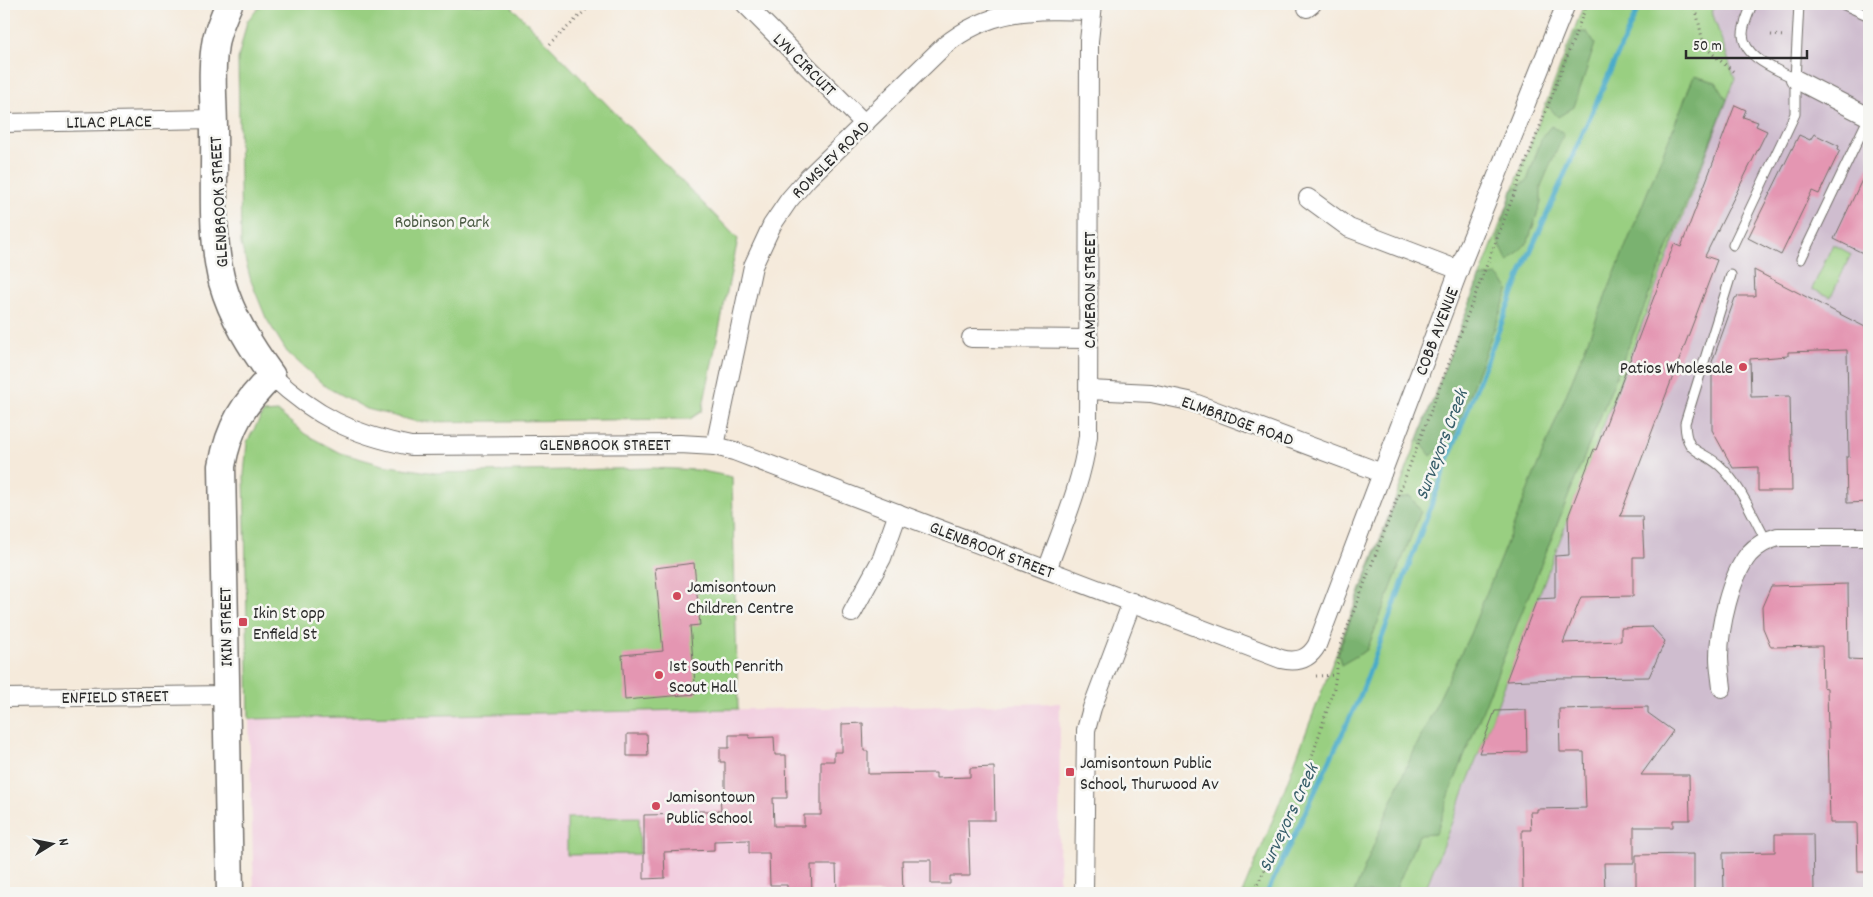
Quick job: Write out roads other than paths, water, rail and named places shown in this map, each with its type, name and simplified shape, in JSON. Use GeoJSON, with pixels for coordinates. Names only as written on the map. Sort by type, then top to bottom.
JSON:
{"type":"FeatureCollection","features":[{"type":"Feature","properties":{"kind":"street","name":"GLENBROOK STREET"},"geometry":{"type":"LineString","coordinates":[[229,4],[219,27],[214,51],[216,238],[222,282],[242,331],[272,376],[299,400],[333,421],[372,437],[411,446],[680,444],[715,446],[758,459],[1281,659],[1296,661],[1307,657]]}},
{"type":"Feature","properties":{"kind":"street","name":"LYN CIRCUIT"},"geometry":{"type":"LineString","coordinates":[[745,4],[865,124]]}},
{"type":"Feature","properties":{"kind":"street","name":"COBB AVENUE"},"geometry":{"type":"LineString","coordinates":[[1307,657],[1318,645],[1459,270],[1566,4]]}},
{"type":"Feature","properties":{"kind":"street","name":"ROMSLEY ROAD"},"geometry":{"type":"LineString","coordinates":[[715,446],[749,283],[759,251],[772,225],[799,188],[944,46],[973,26],[996,17],[1022,11],[1092,7]]}},
{"type":"Feature","properties":{"kind":"street","name":"CAMERON STREET"},"geometry":{"type":"LineString","coordinates":[[1047,570],[1084,465],[1088,436],[1089,51],[1092,7]]}},
{"type":"Feature","properties":{"kind":"street"},"geometry":{"type":"LineString","coordinates":[[1795,79],[1869,117]]}},
{"type":"Feature","properties":{"kind":"street","name":"LILAC PLACE"},"geometry":{"type":"LineString","coordinates":[[4,123],[214,119]]}},
{"type":"Feature","properties":{"kind":"street"},"geometry":{"type":"LineString","coordinates":[[1308,198],[1349,228],[1459,270]]}},
{"type":"Feature","properties":{"kind":"street"},"geometry":{"type":"LineString","coordinates":[[972,338],[1089,339]]}},
{"type":"Feature","properties":{"kind":"street","name":"IKIN STREET"},"geometry":{"type":"LineString","coordinates":[[230,893],[222,466],[229,436],[241,411],[272,376]]}},
{"type":"Feature","properties":{"kind":"street","name":"ELMBRIDGE ROAD"},"geometry":{"type":"LineString","coordinates":[[1088,390],[1150,393],[1184,400],[1382,474]]}},
{"type":"Feature","properties":{"kind":"street"},"geometry":{"type":"LineString","coordinates":[[852,613],[882,558],[898,513]]}},
{"type":"Feature","properties":{"kind":"street"},"geometry":{"type":"LineString","coordinates":[[1722,688],[1719,659],[1721,628],[1730,594],[1740,569],[1749,554],[1766,540],[1797,536],[1869,536]]}},
{"type":"Feature","properties":{"kind":"street"},"geometry":{"type":"LineString","coordinates":[[1084,893],[1086,730],[1092,708],[1132,602]]}},
{"type":"Feature","properties":{"kind":"street","name":"ENFIELD STREET"},"geometry":{"type":"LineString","coordinates":[[4,698],[227,695]]}},
{"type":"Feature","properties":{"kind":"lane"},"geometry":{"type":"LineString","coordinates":[[1752,4],[1743,35],[1747,48],[1753,57],[1795,79]]}},
{"type":"Feature","properties":{"kind":"lane"},"geometry":{"type":"LineString","coordinates":[[1733,245],[1795,114],[1795,79],[1800,4]]}},
{"type":"Feature","properties":{"kind":"lane"},"geometry":{"type":"LineString","coordinates":[[1842,4],[1869,16]]}},
{"type":"Feature","properties":{"kind":"lane"},"geometry":{"type":"LineString","coordinates":[[1801,259],[1869,117]]}},
{"type":"Feature","properties":{"kind":"lane"},"geometry":{"type":"LineString","coordinates":[[1732,275],[1685,423],[1686,436],[1691,447],[1718,464],[1729,475],[1766,540]]}},
{"type":"Feature","properties":{"kind":"waterway","name":"Surveyors Creek"},"geometry":{"type":"LineString","coordinates":[[1267,893],[1361,694],[1445,468],[1523,268],[1640,4]]}},
{"type":"Feature","properties":{"kind":"place","name":"Patios Wholesale"},"geometry":{"type":"Point","coordinates":[1743,367]}},
{"type":"Feature","properties":{"kind":"place","name":"Jamisontown Children Centre"},"geometry":{"type":"Point","coordinates":[677,596]}},
{"type":"Feature","properties":{"kind":"place","name":"Ikin St opp Enfield St"},"geometry":{"type":"Point","coordinates":[243,622]}},
{"type":"Feature","properties":{"kind":"place","name":"1st South Penrith Scout Hall"},"geometry":{"type":"Point","coordinates":[659,675]}},
{"type":"Feature","properties":{"kind":"place","name":"Jamisontown Public School, Thurwood Av"},"geometry":{"type":"Point","coordinates":[1070,772]}},
{"type":"Feature","properties":{"kind":"place","name":"Jamisontown Public School"},"geometry":{"type":"Point","coordinates":[656,806]}},
{"type":"Feature","properties":{"kind":"park label","name":"Robinson Park"},"geometry":{"type":"Point","coordinates":[442,221]}}]}
